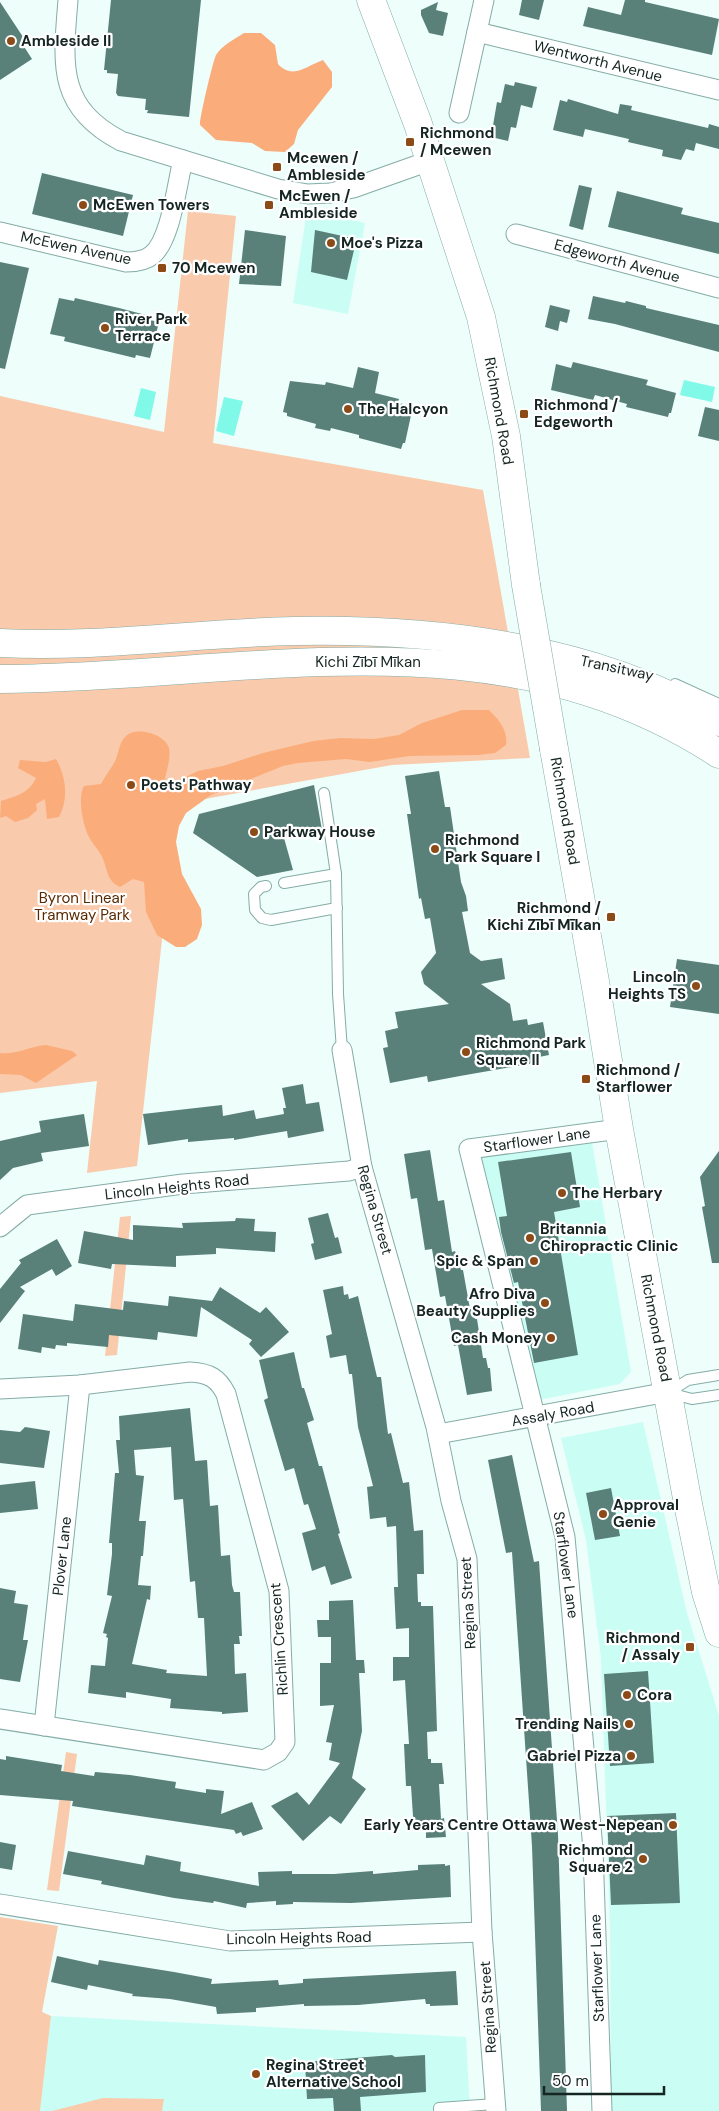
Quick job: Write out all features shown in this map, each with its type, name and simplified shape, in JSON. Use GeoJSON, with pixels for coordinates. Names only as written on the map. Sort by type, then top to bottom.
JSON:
{"type":"FeatureCollection","features":[{"type":"Feature","properties":{"kind":"main road","name":"Richmond Road"},"geometry":{"type":"LineString","coordinates":[[371,0],[404,86],[481,317],[487,345],[506,436],[526,585],[619,1129],[702,1575],[719,1632]]}},
{"type":"Feature","properties":{"kind":"main road","name":"Kichi Zībī Mīkan"},"geometry":{"type":"LineString","coordinates":[[0,643],[104,642],[294,631],[367,632],[454,639],[539,653],[620,676],[667,695],[719,722]]}},
{"type":"Feature","properties":{"kind":"main road","name":"Kichi Zībī Mīkan"},"geometry":{"type":"LineString","coordinates":[[0,679],[312,662],[378,660],[445,664],[534,676],[591,692],[644,712],[680,729],[719,754]]}},
{"type":"Feature","properties":{"kind":"street"},"geometry":{"type":"LineString","coordinates":[[68,0],[64,62],[68,84],[81,109],[109,135],[121,141],[278,189],[308,194],[330,193],[353,188],[429,161]]}},
{"type":"Feature","properties":{"kind":"street"},"geometry":{"type":"LineString","coordinates":[[459,113],[484,0]]}},
{"type":"Feature","properties":{"kind":"street","name":"Wentworth Avenue"},"geometry":{"type":"LineString","coordinates":[[477,32],[719,90]]}},
{"type":"Feature","properties":{"kind":"street","name":"McEwen Avenue"},"geometry":{"type":"LineString","coordinates":[[0,232],[126,262],[144,260],[152,255],[163,241],[182,160]]}},
{"type":"Feature","properties":{"kind":"street","name":"Edgeworth Avenue"},"geometry":{"type":"LineString","coordinates":[[516,234],[719,288]]}},
{"type":"Feature","properties":{"kind":"street","name":"Regina Street"},"geometry":{"type":"LineString","coordinates":[[342,1050],[362,1167],[438,1434],[451,1501],[467,1559],[482,1932],[495,2108]]}},
{"type":"Feature","properties":{"kind":"street","name":"Starflower Lane"},"geometry":{"type":"LineString","coordinates":[[602,2111],[593,1849],[566,1537],[470,1149],[619,1129]]}},
{"type":"Feature","properties":{"kind":"street","name":"Lincoln Heights Road"},"geometry":{"type":"LineString","coordinates":[[0,1227],[27,1205],[183,1184],[349,1171],[362,1167]]}},
{"type":"Feature","properties":{"kind":"street","name":"Richlin Crescent"},"geometry":{"type":"LineString","coordinates":[[0,1389],[80,1385],[190,1372],[204,1373],[220,1381],[226,1394],[279,1590],[285,1742],[278,1752],[264,1760],[0,1719]]}},
{"type":"Feature","properties":{"kind":"street","name":"Plover Lane"},"geometry":{"type":"LineString","coordinates":[[44,1726],[80,1385]]}},
{"type":"Feature","properties":{"kind":"street","name":"Assaly Road"},"geometry":{"type":"LineString","coordinates":[[438,1434],[536,1418],[668,1392]]}},
{"type":"Feature","properties":{"kind":"street","name":"Lincoln Heights Road"},"geometry":{"type":"LineString","coordinates":[[0,1904],[230,1942],[482,1932]]}},
{"type":"Feature","properties":{"kind":"lane","name":"Transitway"},"geometry":{"type":"LineString","coordinates":[[539,653],[638,670]]}},
{"type":"Feature","properties":{"kind":"lane","name":"Transitway"},"geometry":{"type":"LineString","coordinates":[[665,679],[719,704]]}},
{"type":"Feature","properties":{"kind":"lane"},"geometry":{"type":"LineString","coordinates":[[324,793],[336,874],[338,994],[342,1050]]}},
{"type":"Feature","properties":{"kind":"lane"},"geometry":{"type":"LineString","coordinates":[[284,883],[336,874]]}},
{"type":"Feature","properties":{"kind":"lane"},"geometry":{"type":"LineString","coordinates":[[266,886],[261,887],[254,894],[255,910],[262,918],[271,920],[337,908]]}},
{"type":"Feature","properties":{"kind":"lane"},"geometry":{"type":"LineString","coordinates":[[668,1392],[688,1380],[719,1375]]}},
{"type":"Feature","properties":{"kind":"lane"},"geometry":{"type":"LineString","coordinates":[[668,1392],[692,1398],[719,1395]]}},
{"type":"Feature","properties":{"kind":"lane"},"geometry":{"type":"LineString","coordinates":[[439,2111],[439,2108],[495,2108]]}},
{"type":"Feature","properties":{"kind":"shaded area"},"geometry":{"type":"Polygon","coordinates":[[[244,33],[261,33],[275,45],[278,64],[284,69],[289,71],[300,70],[323,60],[332,72],[332,87],[298,130],[294,144],[285,152],[265,151],[252,143],[216,140],[200,125],[206,90],[216,55],[225,45],[244,33]]]}},
{"type":"Feature","properties":{"kind":"shaded area"},"geometry":{"type":"Polygon","coordinates":[[[307,210],[365,223],[348,314],[293,303],[307,210]]]}},
{"type":"Feature","properties":{"kind":"shaded area"},"geometry":{"type":"Polygon","coordinates":[[[684,380],[715,387],[712,402],[680,395],[684,380]]]}},
{"type":"Feature","properties":{"kind":"shaded area"},"geometry":{"type":"Polygon","coordinates":[[[141,388],[156,392],[150,420],[134,416],[141,388]]]}},
{"type":"Feature","properties":{"kind":"shaded area"},"geometry":{"type":"Polygon","coordinates":[[[224,397],[243,401],[234,436],[216,431],[224,397]]]}},
{"type":"Feature","properties":{"kind":"shaded area"},"geometry":{"type":"Polygon","coordinates":[[[462,710],[489,710],[504,730],[506,745],[495,753],[479,755],[409,756],[370,762],[346,759],[283,766],[211,795],[186,813],[179,826],[176,842],[182,874],[201,909],[202,925],[197,939],[185,947],[176,947],[157,935],[146,912],[144,882],[133,879],[120,887],[112,881],[101,855],[90,839],[85,827],[81,805],[84,786],[101,784],[115,761],[122,741],[131,733],[150,733],[166,743],[170,755],[165,779],[171,784],[198,771],[313,741],[340,738],[374,739],[399,735],[422,723],[462,710]]]}},
{"type":"Feature","properties":{"kind":"shaded area"},"geometry":{"type":"Polygon","coordinates":[[[56,759],[62,773],[65,788],[64,802],[59,817],[47,819],[45,799],[36,804],[37,810],[28,818],[15,822],[6,816],[0,818],[1,801],[26,791],[36,778],[18,768],[20,760],[46,762],[56,759]]]}},
{"type":"Feature","properties":{"kind":"shaded area"},"geometry":{"type":"Polygon","coordinates":[[[46,1045],[72,1051],[77,1055],[36,1083],[21,1075],[0,1074],[0,1053],[12,1053],[46,1045]]]}},
{"type":"Feature","properties":{"kind":"shaded area"},"geometry":{"type":"Polygon","coordinates":[[[589,1125],[631,1372],[620,1384],[523,1403],[458,1146],[589,1125]]]}},
{"type":"Feature","properties":{"kind":"shaded area"},"geometry":{"type":"Polygon","coordinates":[[[643,1422],[687,1613],[719,1716],[719,2111],[611,2111],[610,1926],[601,1658],[586,1540],[561,1438],[643,1422]]]}},
{"type":"Feature","properties":{"kind":"shaded area","name":"Regina Street Alternative School"},"geometry":{"type":"Polygon","coordinates":[[[51,2016],[466,2037],[470,2111],[40,2111],[51,2016]]]}},
{"type":"Feature","properties":{"kind":"green space","name":"Byron Linear Tramway Park"},"geometry":{"type":"Polygon","coordinates":[[[188,211],[236,216],[213,443],[483,490],[530,758],[392,765],[177,804],[137,1166],[87,1173],[97,1081],[0,1093],[0,396],[164,432],[188,211]]]}},
{"type":"Feature","properties":{"kind":"green space"},"geometry":{"type":"Polygon","coordinates":[[[131,1216],[117,1355],[105,1356],[120,1217],[131,1216]]]}},
{"type":"Feature","properties":{"kind":"green space"},"geometry":{"type":"Polygon","coordinates":[[[66,1752],[77,1754],[59,1891],[47,1890],[66,1752]]]}},
{"type":"Feature","properties":{"kind":"green space"},"geometry":{"type":"Polygon","coordinates":[[[0,1917],[58,1926],[42,2012],[51,2016],[40,2111],[0,2111],[0,1917]]]}},
{"type":"Feature","properties":{"kind":"green space"},"geometry":{"type":"Polygon","coordinates":[[[103,2098],[164,2099],[162,2111],[52,2111],[103,2098]]]}},
{"type":"Feature","properties":{"kind":"building"},"geometry":{"type":"Polygon","coordinates":[[[111,0],[201,0],[189,117],[147,113],[148,110],[145,110],[146,99],[118,96],[116,93],[118,74],[107,73],[107,70],[104,70],[111,0]]]}},
{"type":"Feature","properties":{"kind":"building"},"geometry":{"type":"Polygon","coordinates":[[[522,0],[544,0],[539,20],[519,15],[522,0]]]}},
{"type":"Feature","properties":{"kind":"building"},"geometry":{"type":"Polygon","coordinates":[[[625,0],[645,0],[645,2],[719,19],[712,55],[583,26],[588,7],[621,15],[625,0]]]}},
{"type":"Feature","properties":{"kind":"building","name":"Ambleside II"},"geometry":{"type":"Polygon","coordinates":[[[0,2],[25,40],[21,42],[32,59],[0,80],[0,2]]]}},
{"type":"Feature","properties":{"kind":"building"},"geometry":{"type":"Polygon","coordinates":[[[438,2],[436,10],[448,13],[443,36],[429,33],[421,15],[421,10],[438,2]]]}},
{"type":"Feature","properties":{"kind":"building"},"geometry":{"type":"Polygon","coordinates":[[[515,82],[537,87],[532,108],[521,105],[516,128],[511,127],[508,141],[491,137],[497,102],[501,103],[505,84],[514,86],[515,82]]]}},
{"type":"Feature","properties":{"kind":"building"},"geometry":{"type":"Polygon","coordinates":[[[568,99],[618,114],[620,104],[632,106],[631,110],[708,128],[709,124],[719,127],[719,149],[696,143],[694,151],[686,149],[681,160],[662,156],[663,150],[628,142],[629,139],[585,129],[583,137],[553,130],[560,100],[567,102],[568,99]]]}},
{"type":"Feature","properties":{"kind":"building","name":"McEwen Towers"},"geometry":{"type":"Polygon","coordinates":[[[42,173],[133,195],[123,236],[32,214],[42,173]]]}},
{"type":"Feature","properties":{"kind":"building"},"geometry":{"type":"Polygon","coordinates":[[[579,185],[592,188],[583,230],[569,226],[579,185]]]}},
{"type":"Feature","properties":{"kind":"building"},"geometry":{"type":"Polygon","coordinates":[[[617,191],[683,208],[681,214],[719,223],[719,254],[608,227],[617,191]]]}},
{"type":"Feature","properties":{"kind":"building"},"geometry":{"type":"Polygon","coordinates":[[[245,230],[286,236],[281,286],[239,284],[245,230]]]}},
{"type":"Feature","properties":{"kind":"building"},"geometry":{"type":"Polygon","coordinates":[[[315,230],[352,238],[350,249],[354,250],[347,280],[311,272],[315,230]]]}},
{"type":"Feature","properties":{"kind":"building"},"geometry":{"type":"Polygon","coordinates":[[[0,262],[29,268],[5,369],[0,368],[0,262]]]}},
{"type":"Feature","properties":{"kind":"building"},"geometry":{"type":"Polygon","coordinates":[[[593,296],[625,303],[626,301],[646,306],[646,308],[719,325],[719,352],[615,324],[588,319],[593,296]]]}},
{"type":"Feature","properties":{"kind":"building","name":"River Park Terrace"},"geometry":{"type":"Polygon","coordinates":[[[59,298],[74,301],[75,298],[119,308],[146,315],[145,319],[159,322],[150,358],[136,355],[135,358],[64,341],[65,337],[50,334],[59,298]]]}},
{"type":"Feature","properties":{"kind":"building"},"geometry":{"type":"Polygon","coordinates":[[[550,305],[570,310],[567,323],[560,321],[558,331],[545,327],[550,305]]]}},
{"type":"Feature","properties":{"kind":"building"},"geometry":{"type":"Polygon","coordinates":[[[573,362],[648,380],[646,385],[676,393],[671,413],[669,413],[668,417],[626,407],[627,404],[595,395],[593,400],[551,390],[556,364],[571,368],[573,362]]]}},
{"type":"Feature","properties":{"kind":"building","name":"The Halcyon"},"geometry":{"type":"Polygon","coordinates":[[[358,367],[379,372],[375,393],[399,399],[398,403],[413,406],[405,443],[403,443],[401,449],[359,438],[359,435],[331,428],[330,431],[315,428],[316,424],[287,416],[287,413],[283,412],[290,381],[325,385],[326,382],[353,388],[358,367]]]}},
{"type":"Feature","properties":{"kind":"building"},"geometry":{"type":"Polygon","coordinates":[[[705,407],[719,410],[719,441],[698,436],[705,407]]]}},
{"type":"Feature","properties":{"kind":"building"},"geometry":{"type":"Polygon","coordinates":[[[439,771],[445,807],[450,807],[461,882],[466,896],[468,911],[462,912],[470,953],[481,961],[502,958],[505,979],[481,984],[510,1004],[513,1021],[527,1019],[528,1025],[543,1022],[549,1055],[534,1058],[535,1063],[428,1082],[427,1076],[390,1083],[383,1048],[388,1047],[385,1031],[398,1028],[395,1012],[449,1004],[424,984],[421,972],[436,953],[430,918],[425,919],[421,898],[419,899],[407,814],[411,814],[405,776],[439,771]]]}},
{"type":"Feature","properties":{"kind":"building","name":"Parkway House"},"geometry":{"type":"Polygon","coordinates":[[[314,785],[322,830],[284,838],[293,870],[257,877],[193,833],[199,814],[314,785]]]}},
{"type":"Feature","properties":{"kind":"building","name":"Lincoln Heights TS"},"geometry":{"type":"Polygon","coordinates":[[[677,959],[719,965],[719,1014],[670,1007],[677,959]]]}},
{"type":"Feature","properties":{"kind":"building"},"geometry":{"type":"Polygon","coordinates":[[[303,1084],[306,1104],[319,1102],[324,1131],[288,1138],[287,1131],[234,1140],[234,1138],[188,1142],[188,1139],[148,1145],[143,1114],[222,1105],[223,1116],[254,1110],[256,1119],[284,1114],[283,1108],[286,1108],[282,1088],[303,1084]]]}},
{"type":"Feature","properties":{"kind":"building"},"geometry":{"type":"Polygon","coordinates":[[[84,1114],[89,1146],[41,1153],[43,1161],[13,1168],[0,1180],[0,1141],[41,1132],[39,1121],[84,1114]]]}},
{"type":"Feature","properties":{"kind":"building"},"geometry":{"type":"Polygon","coordinates":[[[430,1150],[438,1201],[444,1200],[452,1252],[455,1251],[461,1270],[463,1270],[470,1309],[473,1309],[475,1319],[477,1319],[483,1358],[486,1358],[488,1368],[490,1368],[492,1391],[467,1395],[458,1345],[454,1346],[445,1296],[440,1297],[432,1249],[425,1250],[417,1198],[411,1199],[404,1154],[430,1150]]]}},
{"type":"Feature","properties":{"kind":"building"},"geometry":{"type":"Polygon","coordinates":[[[719,1151],[719,1263],[712,1263],[702,1207],[705,1206],[700,1177],[719,1151]]]}},
{"type":"Feature","properties":{"kind":"building"},"geometry":{"type":"Polygon","coordinates":[[[571,1152],[580,1207],[554,1212],[578,1355],[534,1363],[518,1282],[514,1283],[501,1232],[499,1217],[507,1216],[498,1162],[571,1152]]]}},
{"type":"Feature","properties":{"kind":"building"},"geometry":{"type":"Polygon","coordinates":[[[328,1213],[335,1238],[338,1237],[342,1253],[315,1260],[311,1244],[314,1243],[308,1218],[328,1213]]]}},
{"type":"Feature","properties":{"kind":"building"},"geometry":{"type":"Polygon","coordinates":[[[236,1218],[255,1219],[254,1231],[276,1232],[275,1252],[216,1248],[216,1254],[176,1256],[176,1267],[112,1264],[111,1269],[78,1263],[84,1231],[133,1240],[133,1225],[183,1228],[182,1223],[235,1221],[236,1218]]]}},
{"type":"Feature","properties":{"kind":"building"},"geometry":{"type":"Polygon","coordinates":[[[57,1239],[72,1266],[56,1276],[52,1269],[20,1287],[25,1291],[0,1323],[0,1289],[21,1263],[19,1260],[57,1239]]]}},
{"type":"Feature","properties":{"kind":"building"},"geometry":{"type":"Polygon","coordinates":[[[343,1286],[344,1295],[348,1294],[349,1299],[358,1296],[377,1377],[381,1377],[388,1434],[391,1433],[403,1483],[409,1482],[414,1531],[423,1530],[424,1574],[417,1574],[418,1602],[421,1602],[421,1606],[433,1606],[437,1731],[427,1732],[428,1759],[431,1759],[431,1763],[442,1763],[444,1784],[439,1784],[441,1819],[444,1818],[446,1837],[426,1838],[426,1830],[414,1831],[411,1786],[406,1786],[404,1744],[409,1744],[405,1680],[393,1681],[393,1657],[409,1657],[409,1628],[396,1629],[394,1587],[398,1587],[396,1526],[387,1527],[386,1517],[370,1519],[367,1487],[373,1486],[358,1427],[352,1374],[349,1374],[346,1355],[330,1358],[326,1336],[332,1334],[323,1290],[343,1286]]]}},
{"type":"Feature","properties":{"kind":"building"},"geometry":{"type":"Polygon","coordinates":[[[220,1287],[260,1313],[266,1307],[289,1332],[261,1357],[249,1344],[252,1340],[201,1307],[197,1337],[158,1332],[157,1340],[109,1335],[108,1347],[67,1343],[67,1346],[56,1345],[55,1349],[42,1347],[41,1353],[18,1349],[23,1314],[73,1321],[75,1304],[123,1310],[124,1301],[168,1306],[169,1296],[212,1301],[220,1287]]]}},
{"type":"Feature","properties":{"kind":"building"},"geometry":{"type":"Polygon","coordinates":[[[294,1352],[302,1388],[304,1388],[314,1420],[307,1423],[319,1466],[322,1466],[340,1533],[338,1534],[352,1578],[331,1585],[325,1566],[312,1571],[302,1533],[316,1529],[308,1504],[304,1505],[294,1468],[285,1471],[264,1400],[268,1398],[259,1360],[294,1352]]]}},
{"type":"Feature","properties":{"kind":"building"},"geometry":{"type":"Polygon","coordinates":[[[190,1408],[195,1461],[207,1460],[210,1506],[218,1505],[221,1556],[230,1555],[232,1585],[234,1592],[240,1592],[242,1636],[239,1636],[240,1644],[234,1644],[235,1674],[246,1673],[248,1712],[222,1714],[222,1712],[170,1708],[171,1699],[126,1692],[126,1698],[88,1693],[91,1665],[105,1666],[108,1638],[106,1637],[107,1634],[103,1633],[112,1596],[107,1595],[112,1554],[112,1543],[109,1543],[115,1473],[119,1473],[116,1440],[120,1440],[119,1416],[190,1408]],[[171,1447],[134,1450],[136,1475],[144,1476],[139,1521],[146,1521],[138,1585],[151,1586],[150,1600],[147,1599],[132,1664],[167,1670],[166,1673],[207,1676],[204,1618],[198,1618],[195,1581],[190,1582],[183,1499],[174,1500],[171,1447]]]}},
{"type":"Feature","properties":{"kind":"building"},"geometry":{"type":"Polygon","coordinates":[[[25,1427],[50,1431],[44,1468],[0,1463],[0,1430],[20,1432],[25,1427]]]}},
{"type":"Feature","properties":{"kind":"building"},"geometry":{"type":"Polygon","coordinates":[[[512,1455],[534,1562],[539,1561],[558,1835],[567,2111],[541,2111],[532,1846],[512,1552],[506,1553],[488,1460],[512,1455]]]}},
{"type":"Feature","properties":{"kind":"building"},"geometry":{"type":"Polygon","coordinates":[[[35,1481],[38,1509],[0,1513],[0,1485],[35,1481]]]}},
{"type":"Feature","properties":{"kind":"building","name":"Approval Genie"},"geometry":{"type":"Polygon","coordinates":[[[611,1488],[620,1536],[595,1540],[586,1493],[611,1488]]]}},
{"type":"Feature","properties":{"kind":"building"},"geometry":{"type":"Polygon","coordinates":[[[0,1588],[16,1591],[14,1603],[28,1605],[23,1640],[28,1640],[20,1682],[0,1679],[0,1588]]]}},
{"type":"Feature","properties":{"kind":"building"},"geometry":{"type":"Polygon","coordinates":[[[353,1600],[356,1660],[364,1660],[365,1673],[359,1673],[362,1731],[352,1778],[366,1789],[341,1824],[330,1816],[303,1841],[271,1806],[297,1792],[309,1805],[340,1763],[329,1760],[332,1743],[326,1742],[334,1705],[320,1706],[320,1663],[331,1663],[331,1637],[318,1637],[317,1620],[329,1620],[329,1601],[353,1600]]]}},
{"type":"Feature","properties":{"kind":"building"},"geometry":{"type":"Polygon","coordinates":[[[648,1671],[654,1763],[610,1766],[604,1674],[648,1671]]]}},
{"type":"Feature","properties":{"kind":"building"},"geometry":{"type":"Polygon","coordinates":[[[6,1756],[62,1765],[61,1771],[94,1776],[95,1772],[130,1775],[176,1782],[175,1788],[206,1793],[206,1789],[224,1791],[221,1814],[252,1802],[263,1829],[243,1836],[241,1832],[236,1834],[234,1830],[72,1806],[73,1801],[0,1795],[0,1759],[6,1760],[6,1756]]]}},
{"type":"Feature","properties":{"kind":"building","name":"Richmond Square 2"},"geometry":{"type":"Polygon","coordinates":[[[676,1813],[680,1903],[611,1905],[607,1816],[676,1813]]]}},
{"type":"Feature","properties":{"kind":"building"},"geometry":{"type":"Polygon","coordinates":[[[0,1842],[16,1845],[12,1870],[0,1868],[0,1842]]]}},
{"type":"Feature","properties":{"kind":"building"},"geometry":{"type":"Polygon","coordinates":[[[68,1851],[144,1865],[146,1855],[181,1862],[180,1871],[259,1886],[258,1872],[292,1871],[292,1874],[334,1874],[373,1871],[373,1874],[418,1870],[418,1865],[445,1864],[445,1866],[450,1865],[451,1897],[351,1903],[293,1902],[293,1904],[276,1905],[276,1901],[247,1903],[246,1908],[214,1901],[213,1903],[174,1898],[101,1884],[102,1881],[63,1874],[68,1851]]]}},
{"type":"Feature","properties":{"kind":"building"},"geometry":{"type":"Polygon","coordinates":[[[57,1956],[98,1965],[99,1960],[174,1972],[212,1979],[211,1984],[278,1980],[279,1985],[303,1983],[303,1979],[456,1971],[458,2005],[430,2006],[430,2004],[426,2004],[425,1999],[358,2005],[304,2006],[304,2004],[256,2008],[256,2012],[217,2014],[216,2007],[170,1999],[132,1996],[133,1994],[88,1985],[87,1990],[51,1982],[57,1956]]]}},
{"type":"Feature","properties":{"kind":"building"},"geometry":{"type":"Polygon","coordinates":[[[392,2055],[395,2057],[425,2055],[426,2092],[360,2097],[361,2111],[334,2111],[333,2098],[307,2099],[305,2062],[392,2055]]]}},
{"type":"Feature","properties":{"kind":"place","name":"Ambleside II"},"geometry":{"type":"Point","coordinates":[11,41]}},
{"type":"Feature","properties":{"kind":"place","name":"Richmond / Mcewen"},"geometry":{"type":"Point","coordinates":[410,142]}},
{"type":"Feature","properties":{"kind":"place","name":"Mcewen / Ambleside"},"geometry":{"type":"Point","coordinates":[277,167]}},
{"type":"Feature","properties":{"kind":"place","name":"McEwen Towers"},"geometry":{"type":"Point","coordinates":[83,205]}},
{"type":"Feature","properties":{"kind":"place","name":"McEwen / Ambleside"},"geometry":{"type":"Point","coordinates":[269,205]}},
{"type":"Feature","properties":{"kind":"place","name":"Moe's Pizza"},"geometry":{"type":"Point","coordinates":[331,243]}},
{"type":"Feature","properties":{"kind":"place","name":"70 Mcewen"},"geometry":{"type":"Point","coordinates":[162,268]}},
{"type":"Feature","properties":{"kind":"place","name":"River Park Terrace"},"geometry":{"type":"Point","coordinates":[105,328]}},
{"type":"Feature","properties":{"kind":"place","name":"The Halcyon"},"geometry":{"type":"Point","coordinates":[348,409]}},
{"type":"Feature","properties":{"kind":"place","name":"Richmond / Edgeworth"},"geometry":{"type":"Point","coordinates":[524,414]}},
{"type":"Feature","properties":{"kind":"place","name":"Poets' Pathway"},"geometry":{"type":"Point","coordinates":[131,785]}},
{"type":"Feature","properties":{"kind":"place","name":"Parkway House"},"geometry":{"type":"Point","coordinates":[254,832]}},
{"type":"Feature","properties":{"kind":"place","name":"Richmond Park Square I"},"geometry":{"type":"Point","coordinates":[435,849]}},
{"type":"Feature","properties":{"kind":"place","name":"Richmond / Kichi Zībī Mīkan"},"geometry":{"type":"Point","coordinates":[611,917]}},
{"type":"Feature","properties":{"kind":"place","name":"Lincoln Heights TS"},"geometry":{"type":"Point","coordinates":[696,986]}},
{"type":"Feature","properties":{"kind":"place","name":"Richmond Park Square II"},"geometry":{"type":"Point","coordinates":[466,1052]}},
{"type":"Feature","properties":{"kind":"place","name":"Richmond / Starflower"},"geometry":{"type":"Point","coordinates":[586,1079]}},
{"type":"Feature","properties":{"kind":"place","name":"The Herbary"},"geometry":{"type":"Point","coordinates":[562,1193]}},
{"type":"Feature","properties":{"kind":"place","name":"Britannia Chiropractic Clinic"},"geometry":{"type":"Point","coordinates":[530,1238]}},
{"type":"Feature","properties":{"kind":"place","name":"Spic & Span"},"geometry":{"type":"Point","coordinates":[534,1261]}},
{"type":"Feature","properties":{"kind":"place","name":"Afro Diva Beauty Supplies"},"geometry":{"type":"Point","coordinates":[545,1303]}},
{"type":"Feature","properties":{"kind":"place","name":"Cash Money"},"geometry":{"type":"Point","coordinates":[551,1338]}},
{"type":"Feature","properties":{"kind":"place","name":"Approval Genie"},"geometry":{"type":"Point","coordinates":[603,1514]}},
{"type":"Feature","properties":{"kind":"place","name":"Richmond / Assaly"},"geometry":{"type":"Point","coordinates":[690,1647]}},
{"type":"Feature","properties":{"kind":"place","name":"Cora"},"geometry":{"type":"Point","coordinates":[627,1695]}},
{"type":"Feature","properties":{"kind":"place","name":"Trending Nails"},"geometry":{"type":"Point","coordinates":[629,1724]}},
{"type":"Feature","properties":{"kind":"place","name":"Gabriel Pizza"},"geometry":{"type":"Point","coordinates":[631,1756]}},
{"type":"Feature","properties":{"kind":"place","name":"Early Years Centre Ottawa West-Nepean"},"geometry":{"type":"Point","coordinates":[673,1825]}},
{"type":"Feature","properties":{"kind":"place","name":"Richmond Square 2"},"geometry":{"type":"Point","coordinates":[643,1859]}},
{"type":"Feature","properties":{"kind":"place","name":"Regina Street Alternative School"},"geometry":{"type":"Point","coordinates":[256,2074]}}]}
